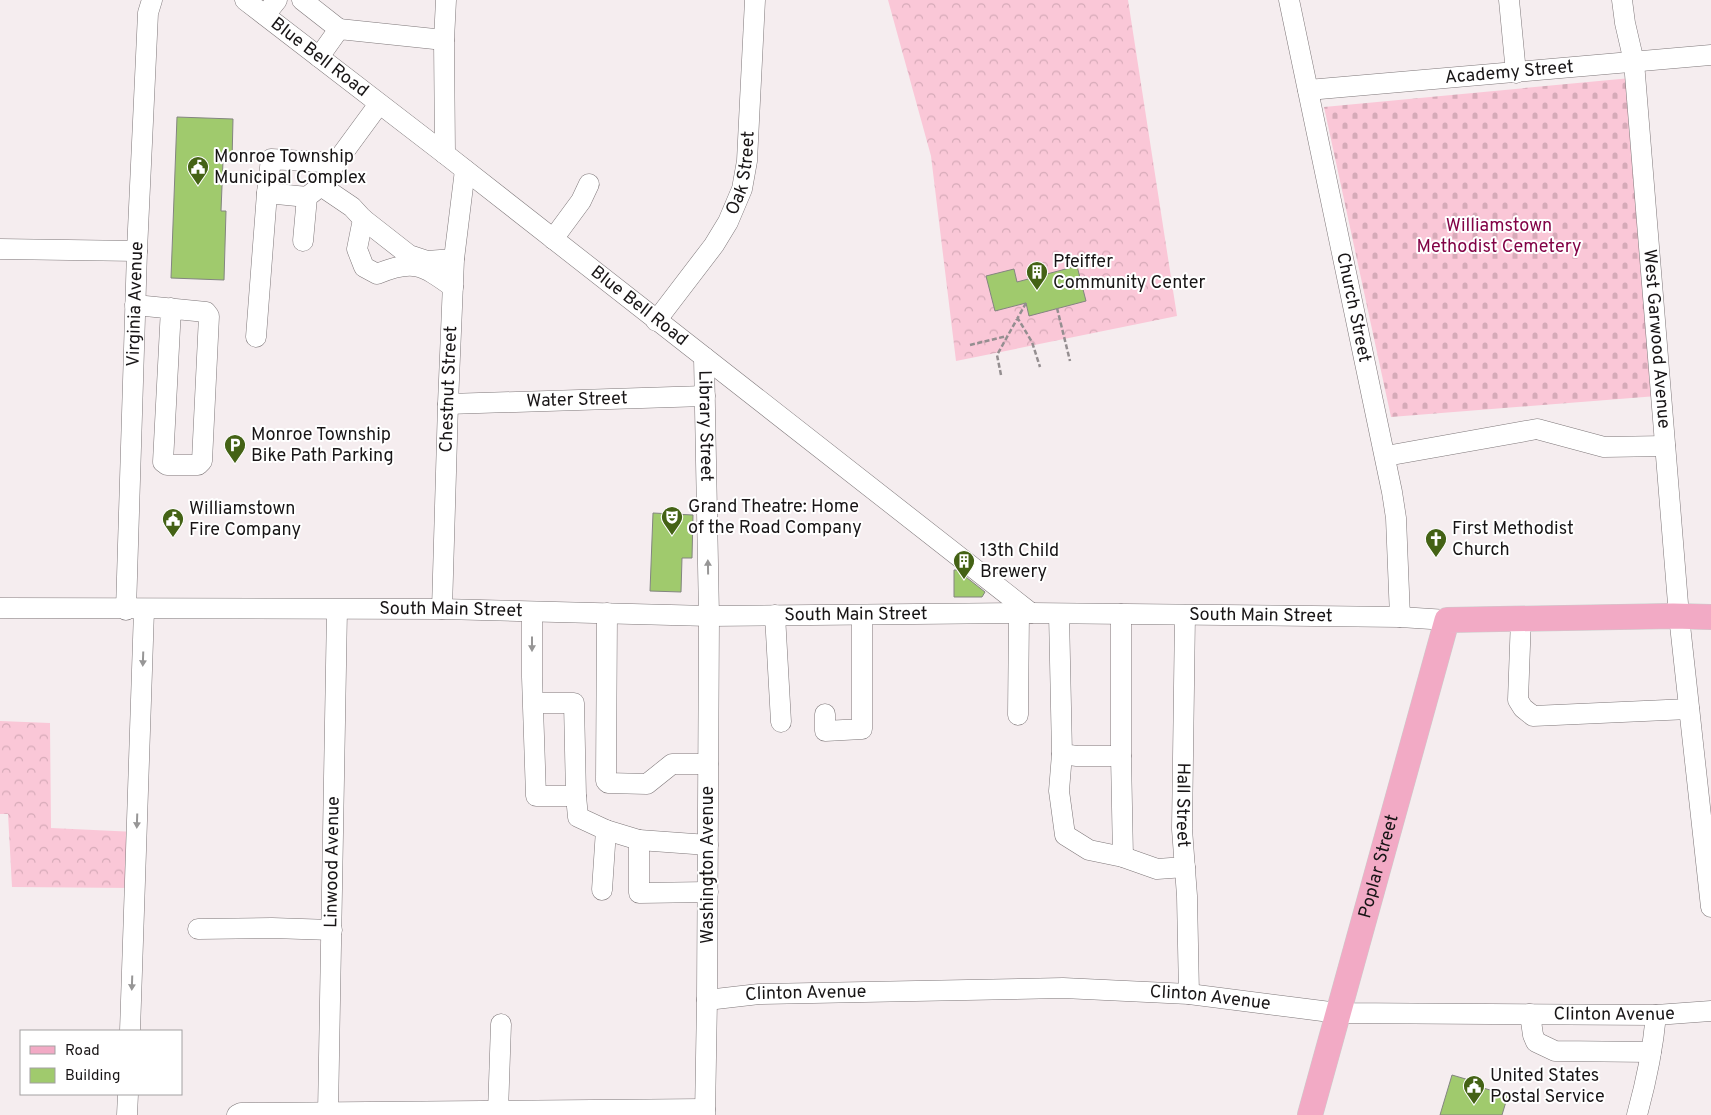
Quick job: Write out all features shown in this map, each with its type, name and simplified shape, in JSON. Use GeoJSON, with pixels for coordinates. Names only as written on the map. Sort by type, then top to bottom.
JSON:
{"type":"FeatureCollection","features":[{"type":"Feature","properties":{"kind":"main road","name":"South Main Street"},"geometry":{"type":"LineString","coordinates":[[1447,620],[1711,617]]}},
{"type":"Feature","properties":{"kind":"main road","name":"Poplar Street"},"geometry":{"type":"LineString","coordinates":[[1310,1115],[1447,620]]}},
{"type":"Feature","properties":{"kind":"street","name":"Virginia Avenue"},"geometry":{"type":"LineString","coordinates":[[130,1030],[135,610],[135,305],[148,13],[152,0]]}},
{"type":"Feature","properties":{"kind":"street","name":"Blue Bell Road"},"geometry":{"type":"LineString","coordinates":[[245,0],[271,8],[319,57],[704,357],[1025,613]]}},
{"type":"Feature","properties":{"kind":"street"},"geometry":{"type":"LineString","coordinates":[[302,0],[339,28],[444,40]]}},
{"type":"Feature","properties":{"kind":"street"},"geometry":{"type":"LineString","coordinates":[[445,154],[444,40],[446,0]]}},
{"type":"Feature","properties":{"kind":"street","name":"Oak Street"},"geometry":{"type":"LineString","coordinates":[[656,321],[714,245],[728,222],[742,189],[747,161],[756,0]]}},
{"type":"Feature","properties":{"kind":"street","name":"Church Street"},"geometry":{"type":"LineString","coordinates":[[1289,0],[1386,456],[1396,518],[1400,617]]}},
{"type":"Feature","properties":{"kind":"street"},"geometry":{"type":"LineString","coordinates":[[1509,0],[1516,72]]}},
{"type":"Feature","properties":{"kind":"street","name":"West Garwood Avenue"},"geometry":{"type":"LineString","coordinates":[[1622,0],[1634,62],[1679,616],[1689,709],[1703,757],[1711,907]]}},
{"type":"Feature","properties":{"kind":"street"},"geometry":{"type":"LineString","coordinates":[[319,57],[339,28]]}},
{"type":"Feature","properties":{"kind":"street","name":"Academy Street"},"geometry":{"type":"LineString","coordinates":[[1308,90],[1711,55]]}},
{"type":"Feature","properties":{"kind":"street"},"geometry":{"type":"LineString","coordinates":[[303,242],[314,192],[379,104]]}},
{"type":"Feature","properties":{"kind":"street"},"geometry":{"type":"LineString","coordinates":[[256,337],[266,193],[271,159],[321,162],[332,168]]}},
{"type":"Feature","properties":{"kind":"street","name":"Chestnut Street"},"geometry":{"type":"LineString","coordinates":[[442,609],[454,258],[464,170]]}},
{"type":"Feature","properties":{"kind":"street"},"geometry":{"type":"LineString","coordinates":[[552,240],[581,200],[589,184]]}},
{"type":"Feature","properties":{"kind":"street"},"geometry":{"type":"LineString","coordinates":[[266,193],[314,192],[352,206],[363,219],[410,255],[427,261],[454,258]]}},
{"type":"Feature","properties":{"kind":"street"},"geometry":{"type":"LineString","coordinates":[[363,219],[357,248],[364,267],[376,274],[414,264],[431,271],[453,287]]}},
{"type":"Feature","properties":{"kind":"street"},"geometry":{"type":"LineString","coordinates":[[0,249],[137,251]]}},
{"type":"Feature","properties":{"kind":"street"},"geometry":{"type":"LineString","coordinates":[[135,305],[171,308],[206,312],[209,316],[202,461],[198,465],[167,465],[163,462],[171,308]]}},
{"type":"Feature","properties":{"kind":"street","name":"Library Street"},"geometry":{"type":"LineString","coordinates":[[704,357],[709,616]]}},
{"type":"Feature","properties":{"kind":"street","name":"Water Street"},"geometry":{"type":"LineString","coordinates":[[448,404],[706,396]]}},
{"type":"Feature","properties":{"kind":"street"},"geometry":{"type":"LineString","coordinates":[[1386,456],[1537,429],[1604,447],[1665,446]]}},
{"type":"Feature","properties":{"kind":"street","name":"South Main Street"},"geometry":{"type":"LineString","coordinates":[[0,608],[135,610],[442,609],[709,616],[1025,613],[1400,617],[1447,620]]}},
{"type":"Feature","properties":{"kind":"street","name":"Linwood Avenue"},"geometry":{"type":"LineString","coordinates":[[328,1113],[337,610]]}},
{"type":"Feature","properties":{"kind":"street"},"geometry":{"type":"LineString","coordinates":[[532,612],[536,796],[576,796]]}},
{"type":"Feature","properties":{"kind":"street"},"geometry":{"type":"LineString","coordinates":[[607,613],[606,781],[608,783],[647,784],[672,764],[708,764]]}},
{"type":"Feature","properties":{"kind":"street"},"geometry":{"type":"LineString","coordinates":[[1018,714],[1025,613]]}},
{"type":"Feature","properties":{"kind":"street"},"geometry":{"type":"LineString","coordinates":[[825,714],[825,731],[862,729],[862,614]]}},
{"type":"Feature","properties":{"kind":"street"},"geometry":{"type":"LineString","coordinates":[[1059,614],[1062,754],[1060,791],[1065,835],[1089,850],[1124,857],[1157,869],[1185,867]]}},
{"type":"Feature","properties":{"kind":"street"},"geometry":{"type":"LineString","coordinates":[[1121,614],[1121,756],[1124,857]]}},
{"type":"Feature","properties":{"kind":"street"},"geometry":{"type":"LineString","coordinates":[[775,615],[780,722]]}},
{"type":"Feature","properties":{"kind":"street","name":"Hall Street"},"geometry":{"type":"LineString","coordinates":[[1185,615],[1182,810],[1189,994]]}},
{"type":"Feature","properties":{"kind":"street","name":"Washington Avenue"},"geometry":{"type":"LineString","coordinates":[[705,1112],[709,616]]}},
{"type":"Feature","properties":{"kind":"street"},"geometry":{"type":"LineString","coordinates":[[1522,618],[1518,700],[1533,716],[1689,709]]}},
{"type":"Feature","properties":{"kind":"street"},"geometry":{"type":"LineString","coordinates":[[533,703],[574,703],[578,817],[606,830],[639,840],[708,846]]}},
{"type":"Feature","properties":{"kind":"street"},"geometry":{"type":"LineString","coordinates":[[1062,754],[1121,756]]}},
{"type":"Feature","properties":{"kind":"street"},"geometry":{"type":"LineString","coordinates":[[602,890],[606,830]]}},
{"type":"Feature","properties":{"kind":"street"},"geometry":{"type":"LineString","coordinates":[[639,840],[639,893],[708,892]]}},
{"type":"Feature","properties":{"kind":"street"},"geometry":{"type":"LineString","coordinates":[[198,929],[272,928],[332,930]]}},
{"type":"Feature","properties":{"kind":"street","name":"Clinton Avenue"},"geometry":{"type":"LineString","coordinates":[[707,1000],[759,994],[1063,988],[1189,994],[1338,1013],[1656,1015],[1711,1011]]}},
{"type":"Feature","properties":{"kind":"street"},"geometry":{"type":"LineString","coordinates":[[1530,1014],[1536,1042],[1555,1051],[1651,1052]]}},
{"type":"Feature","properties":{"kind":"street"},"geometry":{"type":"LineString","coordinates":[[1637,1115],[1646,1084],[1656,1015]]}},
{"type":"Feature","properties":{"kind":"street"},"geometry":{"type":"LineString","coordinates":[[498,1112],[501,1024]]}},
{"type":"Feature","properties":{"kind":"street"},"geometry":{"type":"LineString","coordinates":[[127,1115],[128,1095]]}},
{"type":"Feature","properties":{"kind":"street"},"geometry":{"type":"LineString","coordinates":[[236,1115],[241,1113],[705,1112]]}},
{"type":"Feature","properties":{"kind":"path"},"geometry":{"type":"LineString","coordinates":[[1001,375],[997,355],[1026,303]]}},
{"type":"Feature","properties":{"kind":"path"},"geometry":{"type":"LineString","coordinates":[[1058,308],[1070,361]]}},
{"type":"Feature","properties":{"kind":"path"},"geometry":{"type":"LineString","coordinates":[[1017,317],[1032,342],[1040,367]]}},
{"type":"Feature","properties":{"kind":"path"},"geometry":{"type":"LineString","coordinates":[[970,345],[1007,336]]}},
{"type":"Feature","properties":{"kind":"green space"},"geometry":{"type":"Polygon","coordinates":[[[888,0],[1128,0],[1177,316],[956,361],[931,156],[888,0]]]}},
{"type":"Feature","properties":{"kind":"green space","name":"Williamstown Methodist Cemetery"},"geometry":{"type":"Polygon","coordinates":[[[1631,78],[1657,396],[1391,417],[1324,107],[1631,78]]]}},
{"type":"Feature","properties":{"kind":"green space"},"geometry":{"type":"Polygon","coordinates":[[[0,721],[50,723],[51,828],[136,832],[134,888],[12,887],[8,814],[0,814],[0,721]]]}},
{"type":"Feature","properties":{"kind":"building","name":"Monroe Township Municipal Complex"},"geometry":{"type":"Polygon","coordinates":[[[177,117],[233,119],[232,161],[223,161],[221,211],[226,211],[224,280],[171,278],[177,117]]]}},
{"type":"Feature","properties":{"kind":"building","name":"Pfeiffer Community Center"},"geometry":{"type":"Polygon","coordinates":[[[1077,266],[1086,301],[1029,316],[1026,303],[995,311],[986,276],[1014,269],[1017,282],[1077,266]]]}},
{"type":"Feature","properties":{"kind":"building","name":"Grand Theatre: Home of the Road Company"},"geometry":{"type":"Polygon","coordinates":[[[653,513],[693,515],[692,558],[682,558],[681,592],[650,591],[653,513]]]}},
{"type":"Feature","properties":{"kind":"building","name":"13th Child Brewery"},"geometry":{"type":"Polygon","coordinates":[[[954,570],[957,570],[985,592],[982,597],[954,597],[954,570]]]}},
{"type":"Feature","properties":{"kind":"building","name":"United States Postal Service"},"geometry":{"type":"Polygon","coordinates":[[[1452,1075],[1476,1082],[1476,1086],[1508,1095],[1502,1115],[1440,1115],[1452,1075]]]}},
{"type":"Feature","properties":{"kind":"place","name":"Monroe Township Municipal Complex"},"geometry":{"type":"Point","coordinates":[198,186]}},
{"type":"Feature","properties":{"kind":"place","name":"Pfeiffer Community Center"},"geometry":{"type":"Point","coordinates":[1037,291]}},
{"type":"Feature","properties":{"kind":"place","name":"Monroe Township Bike Path Parking"},"geometry":{"type":"Point","coordinates":[235,464]}},
{"type":"Feature","properties":{"kind":"place","name":"Grand Theatre: Home of the Road Company"},"geometry":{"type":"Point","coordinates":[672,536]}},
{"type":"Feature","properties":{"kind":"place","name":"Williamstown Fire Company"},"geometry":{"type":"Point","coordinates":[173,538]}},
{"type":"Feature","properties":{"kind":"place","name":"First Methodist Church"},"geometry":{"type":"Point","coordinates":[1436,558]}},
{"type":"Feature","properties":{"kind":"place","name":"13th Child Brewery"},"geometry":{"type":"Point","coordinates":[964,580]}},
{"type":"Feature","properties":{"kind":"place","name":"United States Postal Service"},"geometry":{"type":"Point","coordinates":[1474,1105]}}]}
